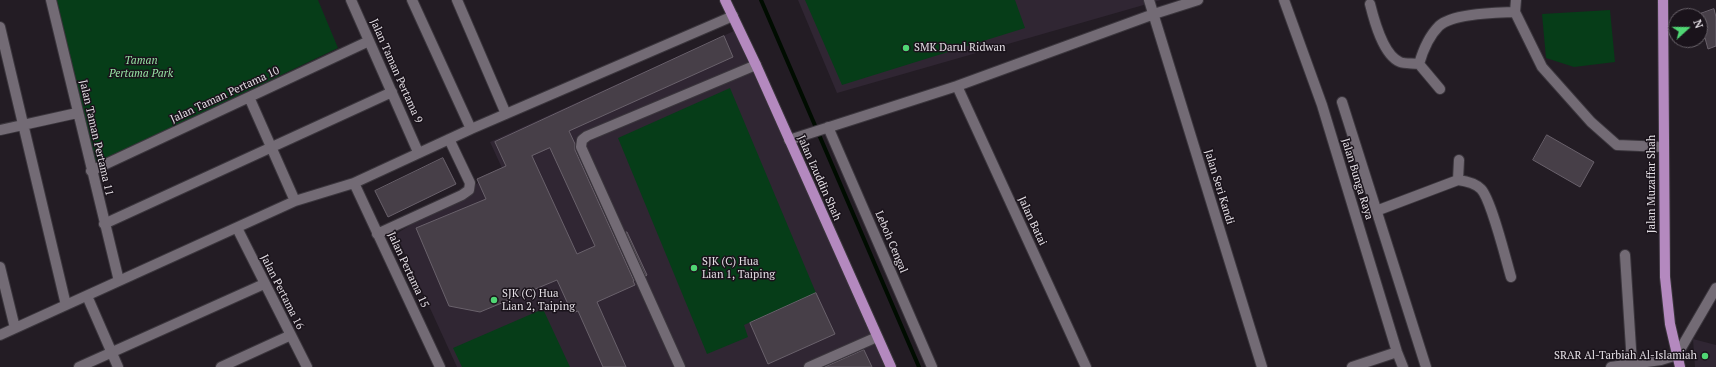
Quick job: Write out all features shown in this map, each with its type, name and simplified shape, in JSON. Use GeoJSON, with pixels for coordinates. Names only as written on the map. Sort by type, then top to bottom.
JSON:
{"type":"FeatureCollection","features":[{"type":"Feature","properties":{"kind":"main road","name":"Jalan Izuddin Shah"},"geometry":{"type":"LineString","coordinates":[[725,0],[756,65],[891,367]]}},
{"type":"Feature","properties":{"kind":"main road","name":"Jalan Muzaffar Shah"},"geometry":{"type":"LineString","coordinates":[[1663,0],[1665,277],[1670,324],[1680,367]]}},
{"type":"Feature","properties":{"kind":"street","name":"Jalan Taman Pertama 11"},"geometry":{"type":"LineString","coordinates":[[51,0],[91,171],[119,281]]}},
{"type":"Feature","properties":{"kind":"street","name":"Jalan Taman Pertama 9"},"geometry":{"type":"LineString","coordinates":[[351,0],[418,152]]}},
{"type":"Feature","properties":{"kind":"street"},"geometry":{"type":"LineString","coordinates":[[412,0],[471,129]]}},
{"type":"Feature","properties":{"kind":"street"},"geometry":{"type":"LineString","coordinates":[[457,0],[506,114]]}},
{"type":"Feature","properties":{"kind":"street","name":"Jalan Seri Kandi"},"geometry":{"type":"LineString","coordinates":[[1149,0],[1262,367]]}},
{"type":"Feature","properties":{"kind":"street"},"geometry":{"type":"LineString","coordinates":[[789,140],[957,86],[1154,14],[1198,0]]}},
{"type":"Feature","properties":{"kind":"street","name":"Jalan Bunga Raya"},"geometry":{"type":"LineString","coordinates":[[1284,0],[1322,105],[1397,352],[1403,367]]}},
{"type":"Feature","properties":{"kind":"street"},"geometry":{"type":"LineString","coordinates":[[1516,0],[1515,12],[1542,67],[1591,122],[1617,145],[1664,147]]}},
{"type":"Feature","properties":{"kind":"street"},"geometry":{"type":"LineString","coordinates":[[1370,4],[1377,30],[1390,55],[1400,62],[1419,64],[1440,89]]}},
{"type":"Feature","properties":{"kind":"street"},"geometry":{"type":"LineString","coordinates":[[1419,64],[1425,47],[1440,25],[1458,18],[1485,13],[1515,12]]}},
{"type":"Feature","properties":{"kind":"street"},"geometry":{"type":"LineString","coordinates":[[0,335],[295,201],[354,183],[418,152],[733,16]]}},
{"type":"Feature","properties":{"kind":"street"},"geometry":{"type":"LineString","coordinates":[[0,27],[66,305]]}},
{"type":"Feature","properties":{"kind":"street","name":"Jalan Taman Pertama 10"},"geometry":{"type":"LineString","coordinates":[[91,171],[369,41]]}},
{"type":"Feature","properties":{"kind":"street"},"geometry":{"type":"LineString","coordinates":[[680,367],[581,147],[582,140],[587,136],[756,65]]}},
{"type":"Feature","properties":{"kind":"street","name":"Jalan Batai"},"geometry":{"type":"LineString","coordinates":[[957,86],[1086,367]]}},
{"type":"Feature","properties":{"kind":"street"},"geometry":{"type":"LineString","coordinates":[[104,224],[392,92]]}},
{"type":"Feature","properties":{"kind":"street"},"geometry":{"type":"LineString","coordinates":[[249,97],[295,201]]}},
{"type":"Feature","properties":{"kind":"street","name":"Jalan Bunga Raya"},"geometry":{"type":"LineString","coordinates":[[1342,102],[1426,367]]}},
{"type":"Feature","properties":{"kind":"street"},"geometry":{"type":"LineString","coordinates":[[0,130],[77,113]]}},
{"type":"Feature","properties":{"kind":"street","name":"Leboh Cengal"},"geometry":{"type":"LineString","coordinates":[[826,128],[932,367]]}},
{"type":"Feature","properties":{"kind":"street"},"geometry":{"type":"LineString","coordinates":[[378,234],[462,195],[469,190],[470,183],[449,139]]}},
{"type":"Feature","properties":{"kind":"street"},"geometry":{"type":"LineString","coordinates":[[1458,180],[1459,160]]}},
{"type":"Feature","properties":{"kind":"street"},"geometry":{"type":"LineString","coordinates":[[1376,211],[1458,180],[1468,182],[1481,189],[1491,211],[1511,277]]}},
{"type":"Feature","properties":{"kind":"street","name":"Jalan Pertama 15"},"geometry":{"type":"LineString","coordinates":[[354,183],[440,367]]}},
{"type":"Feature","properties":{"kind":"street","name":"Jalan Pertama 16"},"geometry":{"type":"LineString","coordinates":[[236,228],[307,367]]}},
{"type":"Feature","properties":{"kind":"street"},"geometry":{"type":"LineString","coordinates":[[1625,255],[1632,364]]}},
{"type":"Feature","properties":{"kind":"street"},"geometry":{"type":"LineString","coordinates":[[0,267],[15,328]]}},
{"type":"Feature","properties":{"kind":"street"},"geometry":{"type":"LineString","coordinates":[[79,367],[264,284]]}},
{"type":"Feature","properties":{"kind":"street"},"geometry":{"type":"LineString","coordinates":[[1611,367],[1661,360],[1677,355],[1716,288]]}},
{"type":"Feature","properties":{"kind":"street"},"geometry":{"type":"LineString","coordinates":[[87,296],[118,367]]}},
{"type":"Feature","properties":{"kind":"street"},"geometry":{"type":"LineString","coordinates":[[221,367],[291,335]]}},
{"type":"Feature","properties":{"kind":"street"},"geometry":{"type":"LineString","coordinates":[[809,367],[877,337]]}},
{"type":"Feature","properties":{"kind":"street"},"geometry":{"type":"LineString","coordinates":[[1352,367],[1397,352]]}},
{"type":"Feature","properties":{"kind":"shaded area","name":"SMK Darul Ridwan"},"geometry":{"type":"Polygon","coordinates":[[[798,0],[1161,0],[837,93],[798,0]]]}},
{"type":"Feature","properties":{"kind":"shaded area","name":"SJK (C) Hua Lian 1, Taiping"},"geometry":{"type":"Polygon","coordinates":[[[734,31],[886,367],[457,367],[396,234],[502,168],[490,142],[734,31]]]}},
{"type":"Feature","properties":{"kind":"shaded area","name":"SRAR Al-Tarbiah Al-Islamiah"},"geometry":{"type":"Polygon","coordinates":[[[1693,339],[1716,345],[1716,367],[1695,367],[1693,339]]]}},
{"type":"Feature","properties":{"kind":"green space","name":"Taman Pertama Park"},"geometry":{"type":"Polygon","coordinates":[[[55,0],[318,0],[338,48],[94,164],[55,0]]]}},
{"type":"Feature","properties":{"kind":"green space","name":"SMK Darul Ridwan"},"geometry":{"type":"Polygon","coordinates":[[[805,0],[1015,0],[1025,28],[842,85],[805,0]]]}},
{"type":"Feature","properties":{"kind":"green space"},"geometry":{"type":"Polygon","coordinates":[[[1610,10],[1615,62],[1574,67],[1546,58],[1542,14],[1610,10]]]}},
{"type":"Feature","properties":{"kind":"green space"},"geometry":{"type":"Polygon","coordinates":[[[730,88],[816,293],[744,325],[748,337],[707,354],[618,138],[730,88]]]}},
{"type":"Feature","properties":{"kind":"green space"},"geometry":{"type":"Polygon","coordinates":[[[543,309],[570,367],[462,367],[453,348],[543,309]]]}},
{"type":"Feature","properties":{"kind":"building"},"geometry":{"type":"Polygon","coordinates":[[[1714,9],[1716,17],[1716,46],[1708,49],[1708,48],[1708,11],[1714,9]]]}},
{"type":"Feature","properties":{"kind":"building"},"geometry":{"type":"Polygon","coordinates":[[[724,36],[733,57],[569,131],[575,144],[575,150],[635,285],[597,302],[626,367],[603,367],[578,311],[572,313],[557,280],[480,312],[449,306],[416,228],[486,199],[477,179],[506,166],[495,142],[724,36]],[[550,148],[532,156],[577,254],[595,246],[550,148]]]}},
{"type":"Feature","properties":{"kind":"building"},"geometry":{"type":"Polygon","coordinates":[[[1547,135],[1594,162],[1580,187],[1533,160],[1547,135]]]}},
{"type":"Feature","properties":{"kind":"building"},"geometry":{"type":"Polygon","coordinates":[[[443,158],[456,184],[388,217],[375,191],[443,158]]]}},
{"type":"Feature","properties":{"kind":"building"},"geometry":{"type":"Polygon","coordinates":[[[626,232],[647,275],[646,276],[626,232]]]}},
{"type":"Feature","properties":{"kind":"building"},"geometry":{"type":"Polygon","coordinates":[[[816,293],[835,334],[768,364],[750,323],[816,293]]]}},
{"type":"Feature","properties":{"kind":"building"},"geometry":{"type":"Polygon","coordinates":[[[864,350],[872,367],[825,367],[864,350]]]}},
{"type":"Feature","properties":{"kind":"waterway"},"geometry":{"type":"LineString","coordinates":[[761,0],[919,367]]}},
{"type":"Feature","properties":{"kind":"place","name":"SMK Darul Ridwan"},"geometry":{"type":"Point","coordinates":[906,48]}},
{"type":"Feature","properties":{"kind":"place","name":"SJK (C) Hua Lian 1, Taiping"},"geometry":{"type":"Point","coordinates":[694,268]}},
{"type":"Feature","properties":{"kind":"place","name":"SJK (C) Hua Lian 2, Taiping"},"geometry":{"type":"Point","coordinates":[494,300]}},
{"type":"Feature","properties":{"kind":"place","name":"SRAR Al-Tarbiah Al-Islamiah"},"geometry":{"type":"Point","coordinates":[1705,356]}}]}
